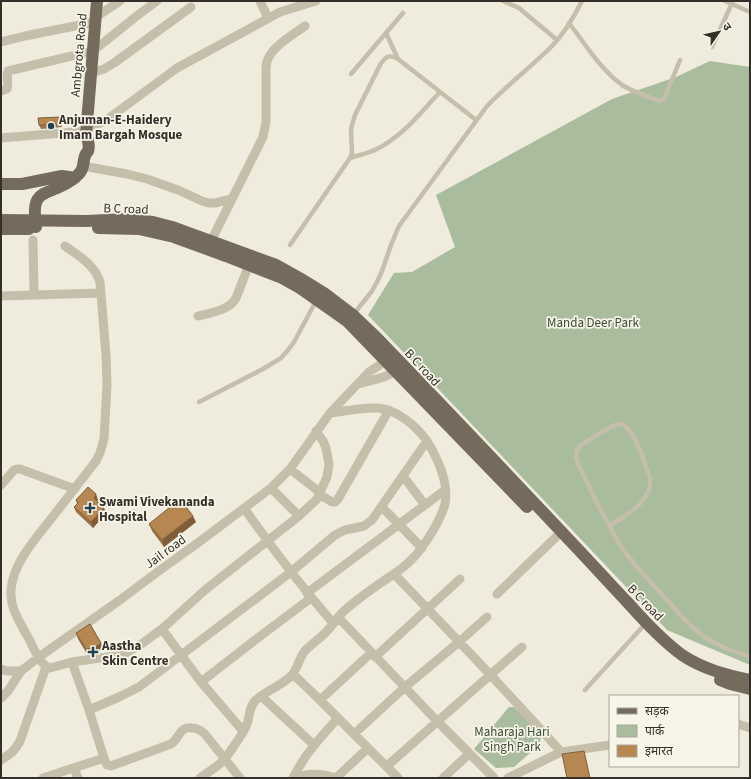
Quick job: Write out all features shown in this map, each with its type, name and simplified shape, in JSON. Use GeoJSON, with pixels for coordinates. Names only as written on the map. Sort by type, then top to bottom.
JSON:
{"type":"FeatureCollection","features":[{"type":"Feature","properties":{"kind":"main road","name":"Ambgrota Road"},"geometry":{"type":"LineString","coordinates":[[84,162],[89,147],[87,131],[97,1]]}},
{"type":"Feature","properties":{"kind":"main road"},"geometry":{"type":"LineString","coordinates":[[35,230],[35,206],[40,196],[64,185],[74,178],[80,173],[84,162]]}},
{"type":"Feature","properties":{"kind":"main road"},"geometry":{"type":"LineString","coordinates":[[1,184],[22,184],[62,176],[74,178]]}},
{"type":"Feature","properties":{"kind":"main road"},"geometry":{"type":"LineString","coordinates":[[22,184],[32,193],[37,202]]}},
{"type":"Feature","properties":{"kind":"main road","name":"B C road"},"geometry":{"type":"LineString","coordinates":[[1,220],[35,230],[87,221],[126,219],[172,227],[276,265],[324,293],[350,318]]}},
{"type":"Feature","properties":{"kind":"main road"},"geometry":{"type":"LineString","coordinates":[[1,229],[139,229],[174,237],[282,278],[350,318],[523,498],[556,537],[644,626],[654,640],[686,666],[702,674],[750,689]]}},
{"type":"Feature","properties":{"kind":"main road","name":"B C road"},"geometry":{"type":"LineString","coordinates":[[523,498],[644,626],[694,662],[712,670],[750,680]]}},
{"type":"Feature","properties":{"kind":"street"},"geometry":{"type":"LineString","coordinates":[[1,42],[96,19],[120,1]]}},
{"type":"Feature","properties":{"kind":"street"},"geometry":{"type":"LineString","coordinates":[[1,91],[7,89],[8,87],[8,71],[93,51],[157,1]]}},
{"type":"Feature","properties":{"kind":"street"},"geometry":{"type":"LineString","coordinates":[[260,1],[268,18]]}},
{"type":"Feature","properties":{"kind":"street"},"geometry":{"type":"LineString","coordinates":[[1,138],[87,131],[106,121],[177,68],[280,12],[303,3],[316,1]]}},
{"type":"Feature","properties":{"kind":"street"},"geometry":{"type":"LineString","coordinates":[[91,73],[104,69],[114,63],[191,7]]}},
{"type":"Feature","properties":{"kind":"street"},"geometry":{"type":"LineString","coordinates":[[210,241],[257,150],[265,130],[266,64],[268,58],[274,48],[305,26]]}},
{"type":"Feature","properties":{"kind":"street"},"geometry":{"type":"LineString","coordinates":[[84,162],[147,179],[209,203],[232,199]]}},
{"type":"Feature","properties":{"kind":"street"},"geometry":{"type":"LineString","coordinates":[[34,294],[35,230]]}},
{"type":"Feature","properties":{"kind":"street"},"geometry":{"type":"LineString","coordinates":[[65,246],[83,258],[96,272],[100,282],[107,384],[104,439],[100,453],[96,461],[29,548],[15,572],[12,581],[12,604],[16,615],[39,658],[46,667],[50,668],[72,662],[126,653],[137,647],[162,629],[205,590],[268,542],[299,516],[312,504],[319,494],[327,477],[329,464],[326,448],[316,431]]}},
{"type":"Feature","properties":{"kind":"street"},"geometry":{"type":"LineString","coordinates":[[198,316],[227,307],[234,303],[249,265]]}},
{"type":"Feature","properties":{"kind":"street"},"geometry":{"type":"LineString","coordinates":[[1,296],[101,293]]}},
{"type":"Feature","properties":{"kind":"street","name":"Jail road"},"geometry":{"type":"LineString","coordinates":[[21,671],[271,488],[290,469],[330,413],[369,372],[390,358]]}},
{"type":"Feature","properties":{"kind":"street"},"geometry":{"type":"LineString","coordinates":[[358,384],[384,377],[399,368]]}},
{"type":"Feature","properties":{"kind":"street"},"geometry":{"type":"LineString","coordinates":[[200,778],[224,759],[244,731],[255,700],[286,681],[293,674],[299,659],[312,644],[324,634],[342,612],[411,561],[422,548],[442,514],[445,503],[445,490],[441,471],[435,456],[426,441],[412,424],[389,410],[380,408],[330,413]]}},
{"type":"Feature","properties":{"kind":"street"},"geometry":{"type":"LineString","coordinates":[[290,469],[319,494],[332,502],[335,502],[389,410]]}},
{"type":"Feature","properties":{"kind":"street"},"geometry":{"type":"LineString","coordinates":[[89,710],[139,687],[291,572],[335,535],[345,530],[364,526],[368,523],[375,517],[426,441]]}},
{"type":"Feature","properties":{"kind":"street"},"geometry":{"type":"LineString","coordinates":[[1,484],[14,470],[20,469],[74,489]]}},
{"type":"Feature","properties":{"kind":"street"},"geometry":{"type":"LineString","coordinates":[[403,476],[425,505]]}},
{"type":"Feature","properties":{"kind":"street"},"geometry":{"type":"LineString","coordinates":[[271,488],[299,516]]}},
{"type":"Feature","properties":{"kind":"street"},"geometry":{"type":"LineString","coordinates":[[201,682],[309,595],[445,490]]}},
{"type":"Feature","properties":{"kind":"street"},"geometry":{"type":"LineString","coordinates":[[382,507],[422,548]]}},
{"type":"Feature","properties":{"kind":"street"},"geometry":{"type":"LineString","coordinates":[[244,508],[309,595],[373,655],[494,778]]}},
{"type":"Feature","properties":{"kind":"street"},"geometry":{"type":"LineString","coordinates":[[497,594],[556,537]]}},
{"type":"Feature","properties":{"kind":"street"},"geometry":{"type":"LineString","coordinates":[[394,574],[460,642],[561,752]]}},
{"type":"Feature","properties":{"kind":"street"},"geometry":{"type":"LineString","coordinates":[[320,700],[428,609],[460,579]]}},
{"type":"Feature","properties":{"kind":"street"},"geometry":{"type":"LineString","coordinates":[[354,734],[405,687],[460,642],[487,617]]}},
{"type":"Feature","properties":{"kind":"street"},"geometry":{"type":"LineString","coordinates":[[162,629],[201,682],[244,731]]}},
{"type":"Feature","properties":{"kind":"street"},"geometry":{"type":"LineString","coordinates":[[386,766],[522,647]]}},
{"type":"Feature","properties":{"kind":"street"},"geometry":{"type":"LineString","coordinates":[[72,662],[107,765],[111,766],[171,744],[183,730],[188,727],[196,728],[201,731],[240,778]]}},
{"type":"Feature","properties":{"kind":"street"},"geometry":{"type":"LineString","coordinates":[[1,760],[15,750],[20,741],[46,667]]}},
{"type":"Feature","properties":{"kind":"street"},"geometry":{"type":"LineString","coordinates":[[1,669],[7,671],[21,671]]}},
{"type":"Feature","properties":{"kind":"street"},"geometry":{"type":"LineString","coordinates":[[1,698],[8,691],[21,671]]}},
{"type":"Feature","properties":{"kind":"street"},"geometry":{"type":"LineString","coordinates":[[293,674],[398,778]]}},
{"type":"Feature","properties":{"kind":"street"},"geometry":{"type":"LineString","coordinates":[[261,696],[314,745]]}},
{"type":"Feature","properties":{"kind":"street"},"geometry":{"type":"LineString","coordinates":[[293,778],[300,764],[314,745],[338,718]]}},
{"type":"Feature","properties":{"kind":"street"},"geometry":{"type":"LineString","coordinates":[[739,724],[750,728]]}},
{"type":"Feature","properties":{"kind":"street"},"geometry":{"type":"LineString","coordinates":[[508,778],[561,752],[609,745]]}},
{"type":"Feature","properties":{"kind":"street"},"geometry":{"type":"LineString","coordinates":[[297,778],[305,775],[325,775],[336,778],[368,748]]}},
{"type":"Feature","properties":{"kind":"street"},"geometry":{"type":"LineString","coordinates":[[443,778],[469,754]]}},
{"type":"Feature","properties":{"kind":"street"},"geometry":{"type":"LineString","coordinates":[[43,778],[104,758]]}},
{"type":"Feature","properties":{"kind":"street"},"geometry":{"type":"LineString","coordinates":[[74,768],[78,778]]}},
{"type":"Feature","properties":{"kind":"lane"},"geometry":{"type":"LineString","coordinates":[[503,1],[519,8],[557,40]]}},
{"type":"Feature","properties":{"kind":"lane"},"geometry":{"type":"LineString","coordinates":[[350,318],[364,302],[377,282],[399,226],[476,120],[497,95],[557,40],[569,24],[582,1]]}},
{"type":"Feature","properties":{"kind":"lane"},"geometry":{"type":"LineString","coordinates":[[725,1],[732,2],[750,12]]}},
{"type":"Feature","properties":{"kind":"lane"},"geometry":{"type":"LineString","coordinates":[[712,47],[732,2]]}},
{"type":"Feature","properties":{"kind":"lane"},"geometry":{"type":"LineString","coordinates":[[351,74],[403,13]]}},
{"type":"Feature","properties":{"kind":"lane"},"geometry":{"type":"LineString","coordinates":[[569,24],[606,71],[614,78],[631,90],[656,100],[661,101],[664,99],[680,60]]}},
{"type":"Feature","properties":{"kind":"lane"},"geometry":{"type":"LineString","coordinates":[[386,33],[398,59]]}},
{"type":"Feature","properties":{"kind":"lane"},"geometry":{"type":"LineString","coordinates":[[290,245],[350,158],[352,153],[351,129],[355,115],[383,60],[386,57],[394,56],[476,120]]}},
{"type":"Feature","properties":{"kind":"lane"},"geometry":{"type":"LineString","coordinates":[[350,158],[376,149],[393,139],[409,125],[440,92]]}},
{"type":"Feature","properties":{"kind":"lane"},"geometry":{"type":"LineString","coordinates":[[199,402],[281,358],[294,342],[317,299]]}},
{"type":"Feature","properties":{"kind":"lane"},"geometry":{"type":"LineString","coordinates":[[610,526],[637,507],[646,496],[650,489],[651,483],[635,438],[631,431],[626,426],[621,424],[614,426],[581,445],[577,450],[576,456],[578,464],[599,508],[621,547],[686,621],[709,640],[725,648],[750,657]]}},
{"type":"Feature","properties":{"kind":"lane"},"geometry":{"type":"LineString","coordinates":[[585,690],[644,626]]}},
{"type":"Feature","properties":{"kind":"green space","name":"Manda Deer Park"},"geometry":{"type":"Polygon","coordinates":[[[710,61],[750,67],[750,665],[667,630],[368,315],[394,273],[412,272],[455,247],[436,195],[612,99],[676,77],[710,61]]]}},
{"type":"Feature","properties":{"kind":"green space","name":"Maharaja Hari Singh Park"},"geometry":{"type":"Polygon","coordinates":[[[509,707],[514,707],[542,736],[538,746],[514,767],[496,768],[474,749],[509,707]]]}},
{"type":"Feature","properties":{"kind":"building"},"geometry":{"type":"Polygon","coordinates":[[[61,117],[61,124],[39,125],[38,118],[61,117]]]}},
{"type":"Feature","properties":{"kind":"building"},"geometry":{"type":"Polygon","coordinates":[[[88,487],[96,494],[94,498],[104,508],[91,522],[74,507],[78,503],[76,500],[88,487]]]}},
{"type":"Feature","properties":{"kind":"building"},"geometry":{"type":"Polygon","coordinates":[[[180,499],[193,516],[162,540],[149,524],[180,499]]]}},
{"type":"Feature","properties":{"kind":"building"},"geometry":{"type":"Polygon","coordinates":[[[90,624],[101,643],[94,648],[86,649],[76,633],[90,624]]]}},
{"type":"Feature","properties":{"kind":"building"},"geometry":{"type":"Polygon","coordinates":[[[584,751],[590,778],[567,778],[562,754],[584,751]]]}},
{"type":"Feature","properties":{"kind":"place","name":"Anjuman-E-Haidery Imam Bargah Mosque"},"geometry":{"type":"Point","coordinates":[51,126]}},
{"type":"Feature","properties":{"kind":"place","name":"Swami Vivekananda Hospital"},"geometry":{"type":"Point","coordinates":[90,508]}},
{"type":"Feature","properties":{"kind":"place","name":"Aastha Skin Centre"},"geometry":{"type":"Point","coordinates":[93,652]}}]}
